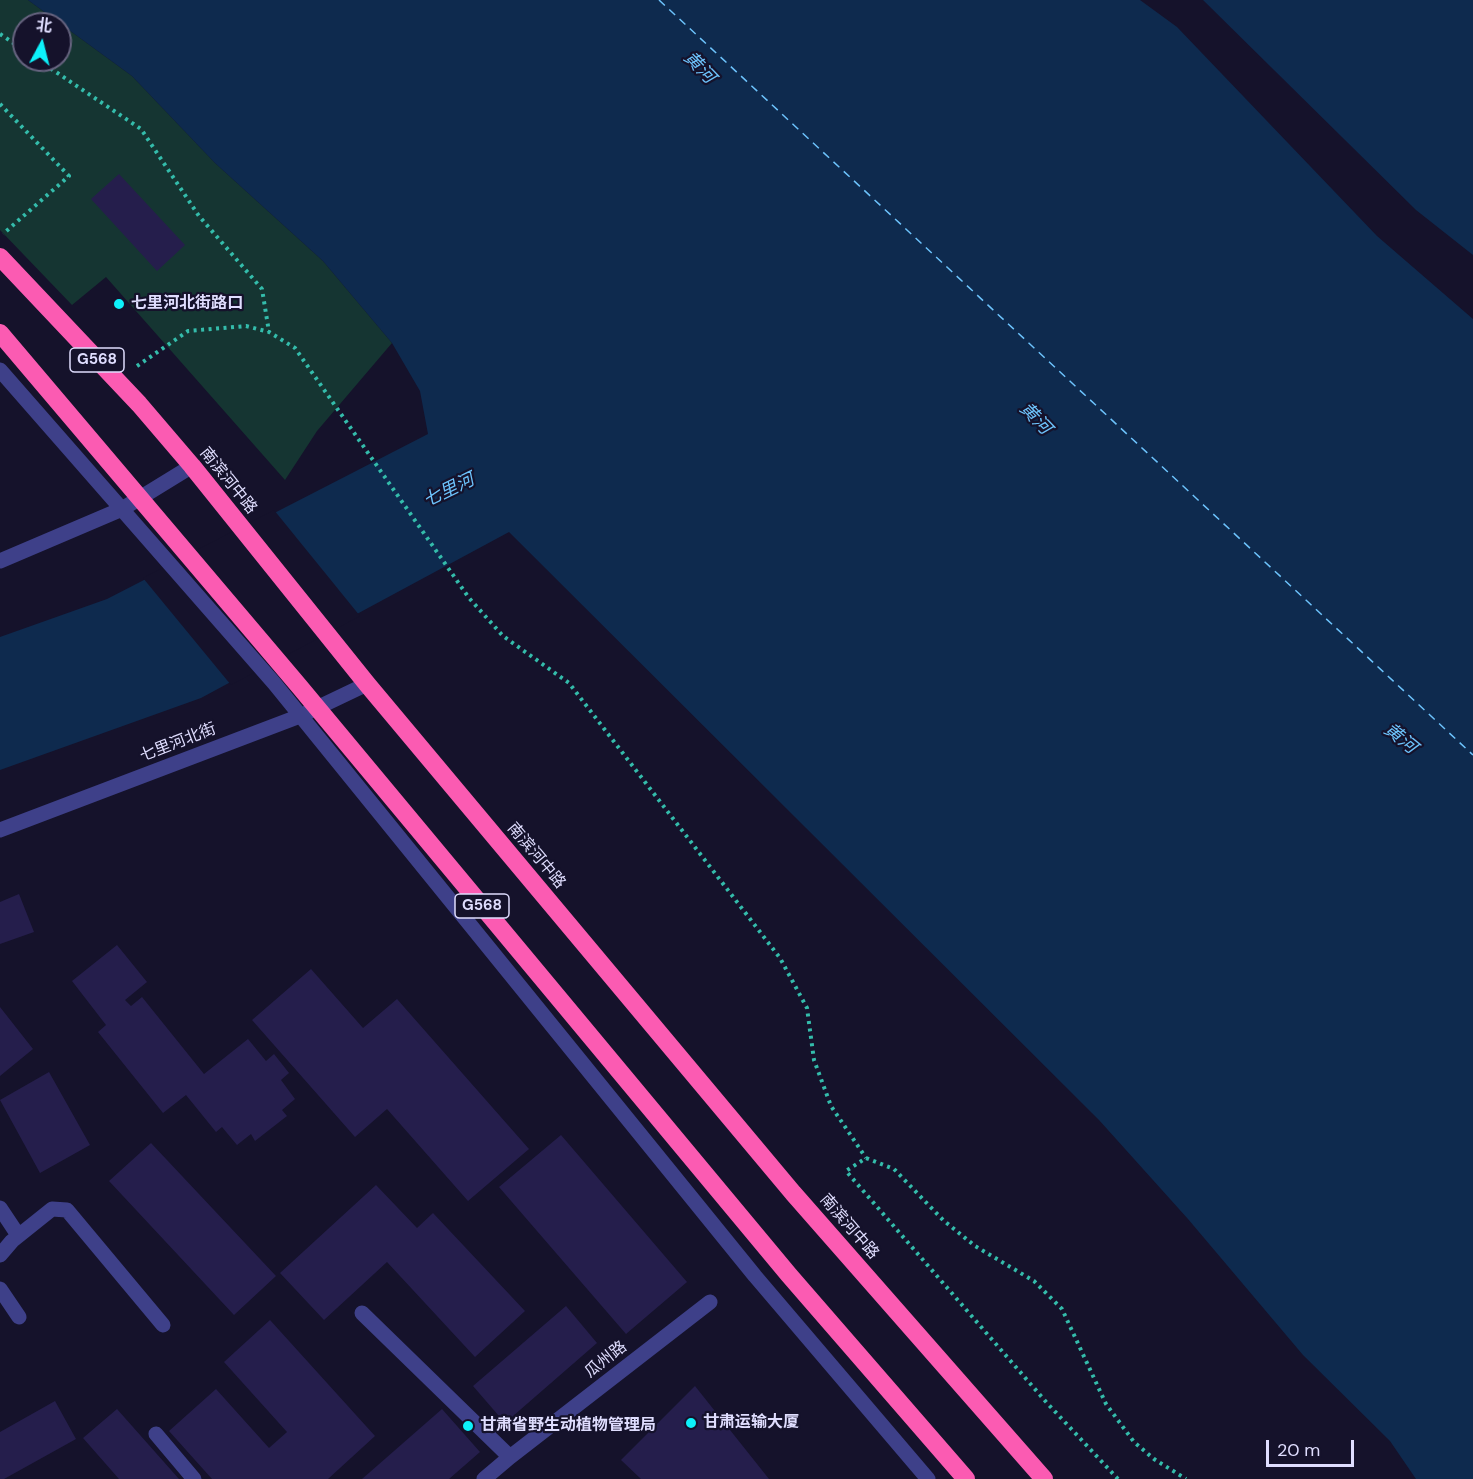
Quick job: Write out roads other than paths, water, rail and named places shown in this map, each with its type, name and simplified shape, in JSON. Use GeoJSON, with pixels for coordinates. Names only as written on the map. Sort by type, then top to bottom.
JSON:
{"type":"FeatureCollection","features":[{"type":"Feature","properties":{"kind":"highway","name":"南滨河中路"},"geometry":{"type":"LineString","coordinates":[[0,257],[116,380],[192,466],[347,660],[793,1193],[1044,1479]]}},
{"type":"Feature","properties":{"kind":"highway","name":"G568"},"geometry":{"type":"LineString","coordinates":[[0,333],[299,686],[789,1275],[966,1479]]}},
{"type":"Feature","properties":{"kind":"street"},"geometry":{"type":"LineString","coordinates":[[0,370],[274,683],[755,1276],[928,1479]]}},
{"type":"Feature","properties":{"kind":"street"},"geometry":{"type":"LineString","coordinates":[[0,561],[122,509],[192,466]]}},
{"type":"Feature","properties":{"kind":"street","name":"七里河北街"},"geometry":{"type":"LineString","coordinates":[[0,830],[300,716],[367,684]]}},
{"type":"Feature","properties":{"kind":"street"},"geometry":{"type":"LineString","coordinates":[[0,1208],[18,1235]]}},
{"type":"Feature","properties":{"kind":"street"},"geometry":{"type":"LineString","coordinates":[[0,1255],[18,1235],[52,1209],[67,1210],[163,1325]]}},
{"type":"Feature","properties":{"kind":"street"},"geometry":{"type":"LineString","coordinates":[[0,1289],[19,1317]]}},
{"type":"Feature","properties":{"kind":"street","name":"瓜州路"},"geometry":{"type":"LineString","coordinates":[[484,1479],[510,1456],[710,1302]]}},
{"type":"Feature","properties":{"kind":"street"},"geometry":{"type":"LineString","coordinates":[[362,1313],[510,1456]]}},
{"type":"Feature","properties":{"kind":"street"},"geometry":{"type":"LineString","coordinates":[[156,1434],[194,1479]]}},
{"type":"Feature","properties":{"kind":"water"},"geometry":{"type":"Polygon","coordinates":[[[28,0],[1140,0],[1177,27],[1377,236],[1473,319],[1473,1479],[1416,1479],[1390,1441],[1303,1355],[1188,1219],[1099,1120],[509,532],[201,698],[0,770],[0,637],[107,599],[428,434],[420,391],[392,343],[323,261],[215,163],[132,76],[72,32],[72,12],[44,12],[28,0]]]}},
{"type":"Feature","properties":{"kind":"water"},"geometry":{"type":"Polygon","coordinates":[[[1203,0],[1473,0],[1473,255],[1416,210],[1203,0]]]}},
{"type":"Feature","properties":{"kind":"place","name":"七里河北街路口"},"geometry":{"type":"Point","coordinates":[119,304]}},
{"type":"Feature","properties":{"kind":"place","name":"甘肃运输大厦"},"geometry":{"type":"Point","coordinates":[691,1423]}},
{"type":"Feature","properties":{"kind":"place","name":"甘肃省野生动植物管理局"},"geometry":{"type":"Point","coordinates":[468,1426]}},
{"type":"Feature","properties":{"kind":"water label","name":"黄河"},"geometry":{"type":"Point","coordinates":[699,68]}},
{"type":"Feature","properties":{"kind":"water label","name":"黄河"},"geometry":{"type":"Point","coordinates":[1035,419]}},
{"type":"Feature","properties":{"kind":"water label","name":"七里河"},"geometry":{"type":"Point","coordinates":[449,491]}},
{"type":"Feature","properties":{"kind":"water label","name":"黄河"},"geometry":{"type":"Point","coordinates":[1400,739]}}]}
